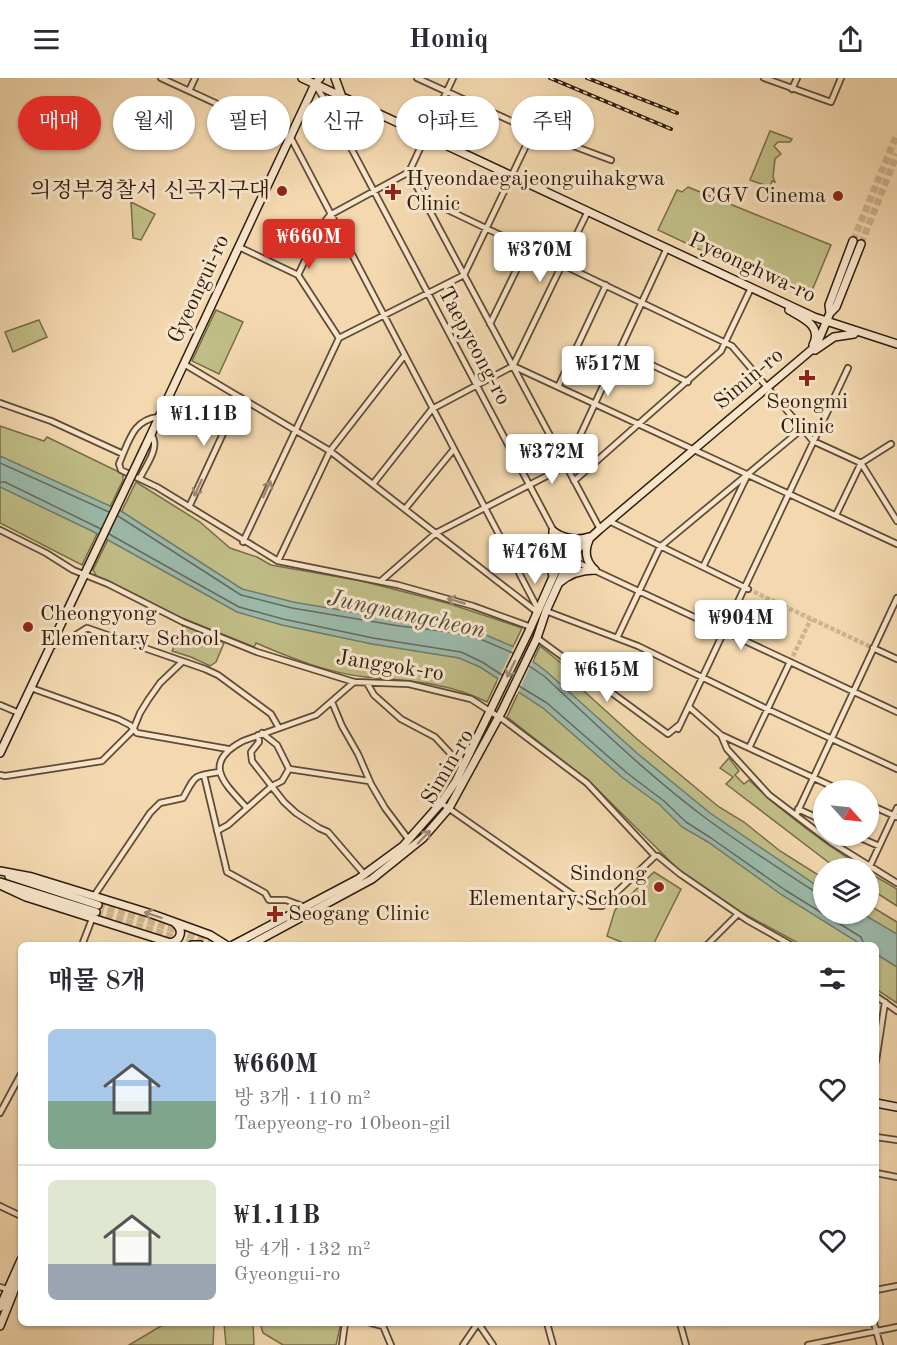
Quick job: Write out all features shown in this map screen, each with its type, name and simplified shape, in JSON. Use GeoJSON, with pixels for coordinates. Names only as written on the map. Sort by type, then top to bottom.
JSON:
{"type":"FeatureCollection","features":[{"type":"Feature","properties":{"kind":"street"},"geometry":{"type":"LineString","coordinates":[[161,78],[291,138],[540,611]]}},
{"type":"Feature","properties":{"kind":"street"},"geometry":{"type":"LineString","coordinates":[[189,91],[195,78]]}},
{"type":"Feature","properties":{"kind":"street","name":"Pyeonghwa-ro"},"geometry":{"type":"LineString","coordinates":[[302,78],[317,80],[341,96]]}},
{"type":"Feature","properties":{"kind":"street"},"geometry":{"type":"LineString","coordinates":[[334,78],[342,96]]}},
{"type":"Feature","properties":{"kind":"street"},"geometry":{"type":"LineString","coordinates":[[417,78],[511,121]]}},
{"type":"Feature","properties":{"kind":"street"},"geometry":{"type":"LineString","coordinates":[[445,96],[453,78]]}},
{"type":"Feature","properties":{"kind":"street"},"geometry":{"type":"LineString","coordinates":[[764,78],[831,102],[842,78]]}},
{"type":"Feature","properties":{"kind":"street"},"geometry":{"type":"LineString","coordinates":[[792,89],[797,78]]}},
{"type":"Feature","properties":{"kind":"street","name":"Taepyeong-ro"},"geometry":{"type":"LineString","coordinates":[[317,80],[325,96]]}},
{"type":"Feature","properties":{"kind":"street","name":"Gyeongui-ro"},"geometry":{"type":"LineString","coordinates":[[85,575],[317,80]]}},
{"type":"Feature","properties":{"kind":"street","name":"Taepyeong-ro"},"geometry":{"type":"LineString","coordinates":[[353,150],[568,558]]}},
{"type":"Feature","properties":{"kind":"street"},"geometry":{"type":"LineString","coordinates":[[298,275],[322,225],[330,215],[409,172],[419,150]]}},
{"type":"Feature","properties":{"kind":"street","name":"Pyeonghwa-ro"},"geometry":{"type":"LineString","coordinates":[[458,150],[826,322],[897,344]]}},
{"type":"Feature","properties":{"kind":"street"},"geometry":{"type":"LineString","coordinates":[[243,542],[339,339],[464,275],[524,150]]}},
{"type":"Feature","properties":{"kind":"street"},"geometry":{"type":"LineString","coordinates":[[584,150],[611,160]]}},
{"type":"Feature","properties":{"kind":"street"},"geometry":{"type":"LineString","coordinates":[[409,172],[600,529]]}},
{"type":"Feature","properties":{"kind":"street"},"geometry":{"type":"LineString","coordinates":[[423,198],[732,346],[813,441],[861,463],[897,521]]}},
{"type":"Feature","properties":{"kind":"street"},"geometry":{"type":"LineString","coordinates":[[373,484],[432,409],[513,366],[588,211]]}},
{"type":"Feature","properties":{"kind":"street","name":"Simin-ro"},"geometry":{"type":"LineString","coordinates":[[238,942],[364,875],[391,857],[408,840],[441,802],[463,767],[554,582],[557,568],[591,536],[816,346],[830,313],[836,307],[857,242]]}},
{"type":"Feature","properties":{"kind":"street"},"geometry":{"type":"LineString","coordinates":[[239,247],[298,275],[339,339]]}},
{"type":"Feature","properties":{"kind":"street"},"geometry":{"type":"LineString","coordinates":[[490,324],[527,248]]}},
{"type":"Feature","properties":{"kind":"street"},"geometry":{"type":"LineString","coordinates":[[381,581],[436,533],[566,466],[667,248]]}},
{"type":"Feature","properties":{"kind":"street"},"geometry":{"type":"LineString","coordinates":[[558,387],[606,285]]}},
{"type":"Feature","properties":{"kind":"street"},"geometry":{"type":"LineString","coordinates":[[574,481],[721,351],[752,288]]}},
{"type":"Feature","properties":{"kind":"street"},"geometry":{"type":"LineString","coordinates":[[767,295],[814,328],[815,341],[798,361]]}},
{"type":"Feature","properties":{"kind":"street"},"geometry":{"type":"LineString","coordinates":[[798,361],[834,337],[859,333]]}},
{"type":"Feature","properties":{"kind":"street"},"geometry":{"type":"LineString","coordinates":[[620,350],[688,382]]}},
{"type":"Feature","properties":{"kind":"street"},"geometry":{"type":"LineString","coordinates":[[278,561],[330,451],[404,356]]}},
{"type":"Feature","properties":{"kind":"street"},"geometry":{"type":"LineString","coordinates":[[184,364],[330,451],[540,611],[638,645],[767,709],[897,769]]}},
{"type":"Feature","properties":{"kind":"street"},"geometry":{"type":"LineString","coordinates":[[513,366],[897,544]]}},
{"type":"Feature","properties":{"kind":"street"},"geometry":{"type":"LineString","coordinates":[[537,638],[668,734],[675,726],[678,727],[746,588],[848,368]]}},
{"type":"Feature","properties":{"kind":"street"},"geometry":{"type":"LineString","coordinates":[[189,507],[240,397]]}},
{"type":"Feature","properties":{"kind":"street"},"geometry":{"type":"LineString","coordinates":[[0,402],[43,418],[123,454]]}},
{"type":"Feature","properties":{"kind":"street"},"geometry":{"type":"LineString","coordinates":[[158,417],[141,422],[132,434],[123,454],[120,468],[189,507],[243,542],[278,561],[381,581],[473,606],[530,629]]}},
{"type":"Feature","properties":{"kind":"street"},"geometry":{"type":"LineString","coordinates":[[617,638],[660,547],[802,429]]}},
{"type":"Feature","properties":{"kind":"street"},"geometry":{"type":"LineString","coordinates":[[140,478],[155,447],[151,434]]}},
{"type":"Feature","properties":{"kind":"street"},"geometry":{"type":"LineString","coordinates":[[836,515],[861,463],[891,444]]}},
{"type":"Feature","properties":{"kind":"street"},"geometry":{"type":"LineString","coordinates":[[405,509],[453,449]]}},
{"type":"Feature","properties":{"kind":"street"},"geometry":{"type":"LineString","coordinates":[[703,567],[748,474]]}},
{"type":"Feature","properties":{"kind":"street"},"geometry":{"type":"LineString","coordinates":[[609,521],[746,588]]}},
{"type":"Feature","properties":{"kind":"street","name":"Janggok-ro"},"geometry":{"type":"LineString","coordinates":[[0,530],[85,575],[224,639],[303,667],[354,681],[409,684],[471,699],[491,709],[587,783],[655,856],[738,914],[786,942]]}},
{"type":"Feature","properties":{"kind":"street"},"geometry":{"type":"LineString","coordinates":[[591,536],[582,539],[566,538],[553,531],[554,582],[586,570],[595,570]]}},
{"type":"Feature","properties":{"kind":"street"},"geometry":{"type":"LineString","coordinates":[[591,536],[586,551],[589,564],[595,570]]}},
{"type":"Feature","properties":{"kind":"street"},"geometry":{"type":"LineString","coordinates":[[568,558],[897,712]]}},
{"type":"Feature","properties":{"kind":"street"},"geometry":{"type":"LineString","coordinates":[[0,753],[85,575]]}},
{"type":"Feature","properties":{"kind":"street"},"geometry":{"type":"LineString","coordinates":[[796,815],[873,648],[895,609],[897,598]]}},
{"type":"Feature","properties":{"kind":"street","name":"Simin-ro"},"geometry":{"type":"LineString","coordinates":[[255,942],[372,879],[398,861],[423,838],[449,808],[500,714],[537,638],[540,611]]}},
{"type":"Feature","properties":{"kind":"street"},"geometry":{"type":"LineString","coordinates":[[51,646],[87,628],[218,675],[271,714],[279,729]]}},
{"type":"Feature","properties":{"kind":"street"},"geometry":{"type":"LineString","coordinates":[[873,648],[897,659]]}},
{"type":"Feature","properties":{"kind":"street"},"geometry":{"type":"LineString","coordinates":[[0,775],[102,761],[133,730],[140,713],[160,683],[182,662]]}},
{"type":"Feature","properties":{"kind":"street"},"geometry":{"type":"LineString","coordinates":[[749,748],[790,662]]}},
{"type":"Feature","properties":{"kind":"street"},"geometry":{"type":"LineString","coordinates":[[247,808],[223,782],[219,772],[222,756],[228,749],[260,734],[316,715],[354,681]]}},
{"type":"Feature","properties":{"kind":"street"},"geometry":{"type":"LineString","coordinates":[[368,683],[374,695],[401,719],[435,736],[463,767]]}},
{"type":"Feature","properties":{"kind":"street"},"geometry":{"type":"LineString","coordinates":[[31,688],[118,719],[130,725],[137,733],[228,749]]}},
{"type":"Feature","properties":{"kind":"street"},"geometry":{"type":"LineString","coordinates":[[332,702],[369,781],[408,840]]}},
{"type":"Feature","properties":{"kind":"street"},"geometry":{"type":"LineString","coordinates":[[0,705],[19,713]]}},
{"type":"Feature","properties":{"kind":"street"},"geometry":{"type":"LineString","coordinates":[[689,707],[721,735],[818,780]]}},
{"type":"Feature","properties":{"kind":"street"},"geometry":{"type":"LineString","coordinates":[[260,734],[277,745],[289,769]]}},
{"type":"Feature","properties":{"kind":"street"},"geometry":{"type":"LineString","coordinates":[[260,734],[251,752],[252,761],[296,813],[328,832],[364,875]]}},
{"type":"Feature","properties":{"kind":"street"},"geometry":{"type":"LineString","coordinates":[[721,735],[727,749],[769,795],[855,858]]}},
{"type":"Feature","properties":{"kind":"street"},"geometry":{"type":"LineString","coordinates":[[289,769],[369,781]]}},
{"type":"Feature","properties":{"kind":"street"},"geometry":{"type":"LineString","coordinates":[[218,831],[272,786],[282,781],[289,769]]}},
{"type":"Feature","properties":{"kind":"street"},"geometry":{"type":"LineString","coordinates":[[94,896],[150,813],[160,803],[183,798],[191,780],[195,777],[219,772]]}},
{"type":"Feature","properties":{"kind":"street"},"geometry":{"type":"LineString","coordinates":[[204,775],[227,872],[265,893],[269,900],[286,900],[305,907]]}},
{"type":"Feature","properties":{"kind":"street"},"geometry":{"type":"LineString","coordinates":[[441,802],[592,906],[602,906],[655,856]]}},
{"type":"Feature","properties":{"kind":"street"},"geometry":{"type":"LineString","coordinates":[[873,858],[897,808]]}},
{"type":"Feature","properties":{"kind":"street"},"geometry":{"type":"LineString","coordinates":[[798,809],[813,816]]}},
{"type":"Feature","properties":{"kind":"street"},"geometry":{"type":"LineString","coordinates":[[879,809],[895,816]]}},
{"type":"Feature","properties":{"kind":"street"},"geometry":{"type":"LineString","coordinates":[[0,872],[32,877],[94,896],[174,922],[221,942]]}},
{"type":"Feature","properties":{"kind":"street"},"geometry":{"type":"LineString","coordinates":[[0,872],[170,942]]}},
{"type":"Feature","properties":{"kind":"street"},"geometry":{"type":"LineString","coordinates":[[879,873],[897,883]]}},
{"type":"Feature","properties":{"kind":"street"},"geometry":{"type":"LineString","coordinates":[[0,884],[26,897],[95,912]]}},
{"type":"Feature","properties":{"kind":"street"},"geometry":{"type":"LineString","coordinates":[[83,942],[95,912]]}},
{"type":"Feature","properties":{"kind":"street"},"geometry":{"type":"LineString","coordinates":[[710,942],[738,914]]}},
{"type":"Feature","properties":{"kind":"street"},"geometry":{"type":"LineString","coordinates":[[174,922],[180,928],[181,933],[174,942]]}},
{"type":"Feature","properties":{"kind":"street"},"geometry":{"type":"LineString","coordinates":[[266,942],[267,938],[280,928]]}},
{"type":"Feature","properties":{"kind":"street"},"geometry":{"type":"LineString","coordinates":[[879,998],[897,1011]]}},
{"type":"Feature","properties":{"kind":"street"},"geometry":{"type":"LineString","coordinates":[[879,1041],[885,1002]]}},
{"type":"Feature","properties":{"kind":"street"},"geometry":{"type":"LineString","coordinates":[[0,1113],[18,1080]]}},
{"type":"Feature","properties":{"kind":"street"},"geometry":{"type":"LineString","coordinates":[[879,1104],[897,1107]]}},
{"type":"Feature","properties":{"kind":"street"},"geometry":{"type":"LineString","coordinates":[[879,1137],[897,1140]]}},
{"type":"Feature","properties":{"kind":"street"},"geometry":{"type":"LineString","coordinates":[[879,1174],[897,1178]]}},
{"type":"Feature","properties":{"kind":"street"},"geometry":{"type":"LineString","coordinates":[[0,1206],[18,1215]]}},
{"type":"Feature","properties":{"kind":"street"},"geometry":{"type":"LineString","coordinates":[[0,1307],[3,1288],[18,1265]]}},
{"type":"Feature","properties":{"kind":"street"},"geometry":{"type":"LineString","coordinates":[[0,1326],[18,1281]]}},
{"type":"Feature","properties":{"kind":"street"},"geometry":{"type":"LineString","coordinates":[[879,1289],[897,1286]]}},
{"type":"Feature","properties":{"kind":"street"},"geometry":{"type":"LineString","coordinates":[[342,1345],[345,1326]]}},
{"type":"Feature","properties":{"kind":"street"},"geometry":{"type":"LineString","coordinates":[[382,1326],[391,1345]]}},
{"type":"Feature","properties":{"kind":"street"},"geometry":{"type":"LineString","coordinates":[[463,1345],[476,1326]]}},
{"type":"Feature","properties":{"kind":"street"},"geometry":{"type":"LineString","coordinates":[[480,1326],[493,1345]]}},
{"type":"Feature","properties":{"kind":"street"},"geometry":{"type":"LineString","coordinates":[[548,1326],[552,1345]]}},
{"type":"Feature","properties":{"kind":"street"},"geometry":{"type":"LineString","coordinates":[[681,1326],[686,1345]]}},
{"type":"Feature","properties":{"kind":"street"},"geometry":{"type":"LineString","coordinates":[[875,1326],[880,1345]]}},
{"type":"Feature","properties":{"kind":"street"},"geometry":{"type":"LineString","coordinates":[[808,1345],[897,1327]]}},
{"type":"Feature","properties":{"kind":"street"},"geometry":{"type":"LineString","coordinates":[[840,1338],[841,1345]]}},
{"type":"Feature","properties":{"kind":"shaded area"},"geometry":{"type":"Polygon","coordinates":[[[770,131],[792,139],[790,142],[778,142],[774,146],[781,154],[775,159],[773,177],[775,182],[772,181],[770,187],[750,180],[770,131]]]}},
{"type":"Feature","properties":{"kind":"shaded area"},"geometry":{"type":"Polygon","coordinates":[[[688,187],[831,245],[811,293],[785,281],[777,286],[658,230],[677,190],[682,192],[688,187]]]}},
{"type":"Feature","properties":{"kind":"shaded area"},"geometry":{"type":"Polygon","coordinates":[[[131,202],[155,214],[141,240],[133,238],[131,202]]]}},
{"type":"Feature","properties":{"kind":"shaded area"},"geometry":{"type":"Polygon","coordinates":[[[216,310],[243,322],[219,374],[192,361],[216,310]]]}},
{"type":"Feature","properties":{"kind":"shaded area"},"geometry":{"type":"Polygon","coordinates":[[[39,320],[47,337],[13,352],[5,332],[39,320]]]}},
{"type":"Feature","properties":{"kind":"shaded area"},"geometry":{"type":"Polygon","coordinates":[[[0,426],[44,441],[47,437],[123,474],[123,480],[82,565],[0,523],[0,426]]]}},
{"type":"Feature","properties":{"kind":"shaded area"},"geometry":{"type":"Polygon","coordinates":[[[136,482],[200,522],[230,548],[257,557],[271,565],[362,581],[447,603],[522,628],[487,702],[443,686],[352,675],[296,659],[256,643],[254,647],[172,614],[97,577],[93,570],[136,482]]]}},
{"type":"Feature","properties":{"kind":"shaded area"},"geometry":{"type":"Polygon","coordinates":[[[184,624],[224,643],[216,662],[210,666],[172,651],[184,624]]]}},
{"type":"Feature","properties":{"kind":"shaded area"},"geometry":{"type":"Polygon","coordinates":[[[540,646],[576,678],[575,683],[637,739],[719,807],[744,822],[780,851],[813,872],[813,924],[879,924],[879,911],[897,922],[897,1003],[879,991],[879,942],[796,942],[739,911],[680,871],[590,782],[507,717],[540,646]]]}},
{"type":"Feature","properties":{"kind":"shaded area"},"geometry":{"type":"Polygon","coordinates":[[[729,758],[739,771],[735,775],[744,784],[749,780],[813,834],[813,846],[830,846],[848,858],[823,858],[726,784],[733,777],[720,768],[729,758]]]}},
{"type":"Feature","properties":{"kind":"shaded area"},"geometry":{"type":"Polygon","coordinates":[[[654,872],[681,889],[654,942],[621,942],[607,936],[615,910],[654,872]]]}},
{"type":"Feature","properties":{"kind":"shaded area"},"geometry":{"type":"Polygon","coordinates":[[[879,878],[897,889],[897,906],[879,894],[879,878]]]}},
{"type":"Feature","properties":{"kind":"shaded area"},"geometry":{"type":"Polygon","coordinates":[[[161,1326],[214,1326],[213,1345],[129,1345],[161,1326]]]}},
{"type":"Feature","properties":{"kind":"shaded area"},"geometry":{"type":"Polygon","coordinates":[[[224,1326],[253,1326],[254,1345],[226,1345],[224,1326]]]}},
{"type":"Feature","properties":{"kind":"shaded area"},"geometry":{"type":"Polygon","coordinates":[[[261,1326],[340,1326],[336,1345],[283,1345],[263,1333],[261,1326]]]}},
{"type":"Feature","properties":{"kind":"water"},"geometry":{"type":"Polygon","coordinates":[[[0,456],[121,511],[242,589],[293,602],[400,620],[452,626],[479,632],[514,647],[547,672],[638,754],[710,813],[813,883],[813,914],[708,842],[682,827],[660,805],[623,778],[543,708],[480,667],[459,658],[372,644],[282,625],[237,612],[92,531],[0,487],[0,456]]]}},
{"type":"Feature","properties":{"kind":"water"},"geometry":{"type":"Polygon","coordinates":[[[879,923],[897,934],[897,967],[879,956],[879,942],[857,942],[828,924],[879,923]]]}},
{"type":"Feature","properties":{"kind":"pier"},"geometry":{"type":"Polygon","coordinates":[[[515,644],[534,658],[517,695],[497,682],[515,644]]]}},
{"type":"Feature","properties":{"kind":"tunnel"},"geometry":{"type":"LineString","coordinates":[[853,241],[897,134]]}},
{"type":"Feature","properties":{"kind":"tunnel"},"geometry":{"type":"LineString","coordinates":[[861,244],[897,154]]}},
{"type":"Feature","properties":{"kind":"tunnel"},"geometry":{"type":"LineString","coordinates":[[748,589],[873,648]]}},
{"type":"Feature","properties":{"kind":"tunnel"},"geometry":{"type":"LineString","coordinates":[[790,662],[811,619]]}},
{"type":"Feature","properties":{"kind":"tunnel"},"geometry":{"type":"LineString","coordinates":[[98,905],[207,942]]}},
{"type":"Feature","properties":{"kind":"tunnel"},"geometry":{"type":"LineString","coordinates":[[96,912],[188,942]]}},
{"type":"Feature","properties":{"kind":"railway"},"geometry":{"type":"LineString","coordinates":[[550,78],[671,129]]}},
{"type":"Feature","properties":{"kind":"railway"},"geometry":{"type":"LineString","coordinates":[[587,78],[677,113]]}},
{"type":"Feature","properties":{"kind":"place","name":"의정부경찰서 신곡지구대"},"geometry":{"type":"Point","coordinates":[282,191]}},
{"type":"Feature","properties":{"kind":"place","name":"Hyeondaegajeonguihakgwa Clinic"},"geometry":{"type":"Point","coordinates":[393,192]}},
{"type":"Feature","properties":{"kind":"place","name":"CGV Cinema"},"geometry":{"type":"Point","coordinates":[838,196]}},
{"type":"Feature","properties":{"kind":"place","name":"Seongmi Clinic"},"geometry":{"type":"Point","coordinates":[807,378]}},
{"type":"Feature","properties":{"kind":"place","name":"Cheongyong Elementary School"},"geometry":{"type":"Point","coordinates":[28,627]}},
{"type":"Feature","properties":{"kind":"place","name":"Sindong Elementary School"},"geometry":{"type":"Point","coordinates":[659,887]}},
{"type":"Feature","properties":{"kind":"place","name":"Seogang Clinic"},"geometry":{"type":"Point","coordinates":[275,914]}},
{"type":"Feature","properties":{"kind":"water label","name":"Jungnangcheon"},"geometry":{"type":"Point","coordinates":[406,615]}}]}
